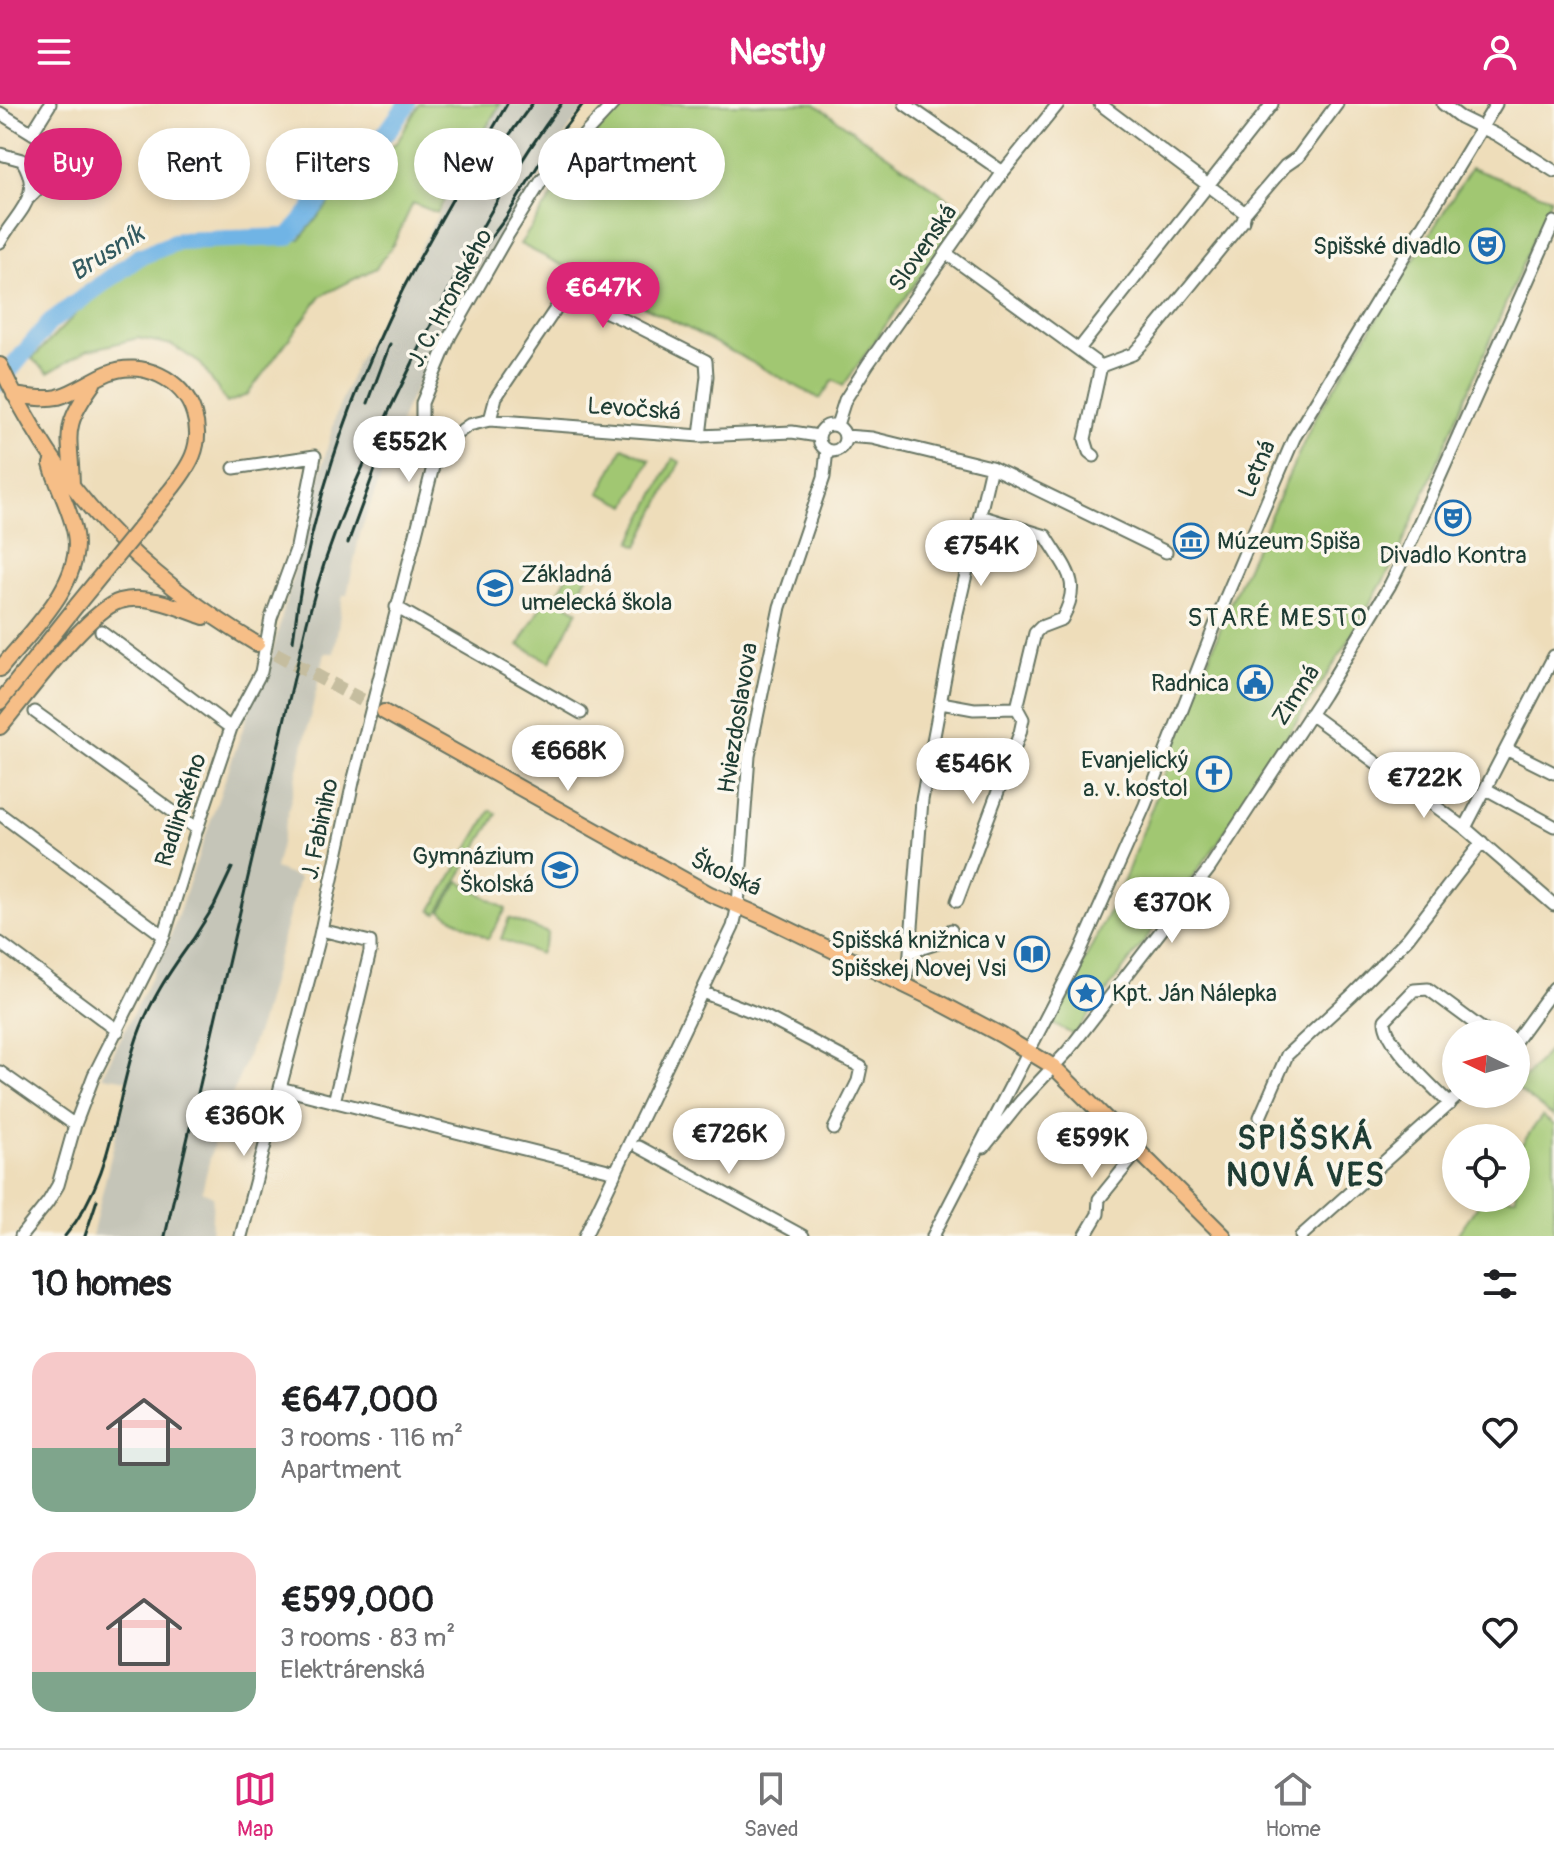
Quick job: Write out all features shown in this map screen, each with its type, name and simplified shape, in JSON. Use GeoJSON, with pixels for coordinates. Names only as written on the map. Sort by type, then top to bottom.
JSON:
{"type":"FeatureCollection","features":[{"type":"Feature","properties":{"kind":"main road"},"geometry":{"type":"LineString","coordinates":[[0,365],[47,452],[116,537],[157,576],[220,622],[257,644]]}},
{"type":"Feature","properties":{"kind":"main road"},"geometry":{"type":"LineString","coordinates":[[0,702],[188,468],[198,444],[199,429],[192,406],[178,387],[154,372],[122,369],[52,398],[13,393]]}},
{"type":"Feature","properties":{"kind":"main road"},"geometry":{"type":"LineString","coordinates":[[72,486],[69,427],[79,402],[95,380]]}},
{"type":"Feature","properties":{"kind":"main road"},"geometry":{"type":"LineString","coordinates":[[0,669],[62,591],[75,562],[75,531],[47,452]]}},
{"type":"Feature","properties":{"kind":"main road"},"geometry":{"type":"LineString","coordinates":[[0,727],[84,628],[109,605],[133,599],[167,603],[220,622]]}},
{"type":"Feature","properties":{"kind":"main road","name":"Školská"},"geometry":{"type":"LineString","coordinates":[[384,712],[710,894],[904,985],[1054,1067],[1224,1236]]}},
{"type":"Feature","properties":{"kind":"street"},"geometry":{"type":"LineString","coordinates":[[35,128],[50,104]]}},
{"type":"Feature","properties":{"kind":"street","name":"J. C. Hronského"},"geometry":{"type":"LineString","coordinates":[[450,437],[422,421],[422,403],[450,336],[542,180],[613,104]]}},
{"type":"Feature","properties":{"kind":"street"},"geometry":{"type":"LineString","coordinates":[[905,104],[1003,172]]}},
{"type":"Feature","properties":{"kind":"street","name":"Slovenská"},"geometry":{"type":"LineString","coordinates":[[837,425],[845,400],[1003,172],[1058,104]]}},
{"type":"Feature","properties":{"kind":"street"},"geometry":{"type":"LineString","coordinates":[[1100,104],[1245,213]]}},
{"type":"Feature","properties":{"kind":"street"},"geometry":{"type":"LineString","coordinates":[[1079,349],[1272,104]]}},
{"type":"Feature","properties":{"kind":"street"},"geometry":{"type":"LineString","coordinates":[[1101,366],[1133,354],[1241,224],[1245,213],[1285,166],[1298,157],[1337,104]]}},
{"type":"Feature","properties":{"kind":"street"},"geometry":{"type":"LineString","coordinates":[[1443,104],[1554,171]]}},
{"type":"Feature","properties":{"kind":"street","name":"Letná"},"geometry":{"type":"LineString","coordinates":[[971,1163],[1080,952],[1145,805],[1226,597],[1294,438],[1496,104]]}},
{"type":"Feature","properties":{"kind":"street"},"geometry":{"type":"LineString","coordinates":[[0,113],[24,128]]}},
{"type":"Feature","properties":{"kind":"street"},"geometry":{"type":"LineString","coordinates":[[0,154],[24,163]]}},
{"type":"Feature","properties":{"kind":"street"},"geometry":{"type":"LineString","coordinates":[[0,242],[28,200]]}},
{"type":"Feature","properties":{"kind":"street"},"geometry":{"type":"LineString","coordinates":[[0,223],[15,222]]}},
{"type":"Feature","properties":{"kind":"street","name":"Zimná"},"geometry":{"type":"LineString","coordinates":[[971,1163],[1021,1101],[1054,1067],[1209,869],[1390,585],[1554,222]]}},
{"type":"Feature","properties":{"kind":"street"},"geometry":{"type":"LineString","coordinates":[[947,254],[1101,366]]}},
{"type":"Feature","properties":{"kind":"street"},"geometry":{"type":"LineString","coordinates":[[490,420],[496,397],[559,304],[573,297],[706,361],[700,436]]}},
{"type":"Feature","properties":{"kind":"street"},"geometry":{"type":"LineString","coordinates":[[1094,456],[1089,452],[1085,439],[1101,366]]}},
{"type":"Feature","properties":{"kind":"street","name":"Levočská"},"geometry":{"type":"LineString","coordinates":[[450,437],[469,425],[490,420],[700,436],[792,432],[818,436]]}},
{"type":"Feature","properties":{"kind":"street"},"geometry":{"type":"LineString","coordinates":[[845,436],[840,448],[827,450],[820,445],[818,436],[825,426],[837,425],[845,436],[872,438],[991,467],[1166,552]]}},
{"type":"Feature","properties":{"kind":"street","name":"J. Fabiniho"},"geometry":{"type":"LineString","coordinates":[[241,1236],[321,930],[353,782],[434,461],[438,447],[450,437]]}},
{"type":"Feature","properties":{"kind":"street","name":"Hviezdoslavova"},"geometry":{"type":"LineString","coordinates":[[585,1236],[733,927],[738,905],[749,756],[780,607],[824,477],[827,450]]}},
{"type":"Feature","properties":{"kind":"street","name":"Radlinského"},"geometry":{"type":"LineString","coordinates":[[21,1236],[58,1185],[75,1125],[94,1075],[164,936],[231,728],[261,672],[271,618],[297,547],[315,456],[234,468]]}},
{"type":"Feature","properties":{"kind":"street"},"geometry":{"type":"LineString","coordinates":[[904,985],[910,952],[922,800],[957,613],[991,467]]}},
{"type":"Feature","properties":{"kind":"street"},"geometry":{"type":"LineString","coordinates":[[957,901],[1020,733],[1023,719],[1017,708],[1035,633],[1041,627],[1062,619],[1072,601],[1073,583],[1046,536],[980,516]]}},
{"type":"Feature","properties":{"kind":"street"},"geometry":{"type":"LineString","coordinates":[[396,607],[581,713]]}},
{"type":"Feature","properties":{"kind":"street"},"geometry":{"type":"LineString","coordinates":[[101,631],[231,728]]}},
{"type":"Feature","properties":{"kind":"street"},"geometry":{"type":"LineString","coordinates":[[1465,828],[1554,656]]}},
{"type":"Feature","properties":{"kind":"street"},"geometry":{"type":"LineString","coordinates":[[941,703],[974,709],[1017,708]]}},
{"type":"Feature","properties":{"kind":"street"},"geometry":{"type":"LineString","coordinates":[[35,712],[197,829]]}},
{"type":"Feature","properties":{"kind":"street"},"geometry":{"type":"LineString","coordinates":[[1310,714],[1465,828],[1554,905]]}},
{"type":"Feature","properties":{"kind":"street"},"geometry":{"type":"LineString","coordinates":[[1506,749],[1554,773]]}},
{"type":"Feature","properties":{"kind":"street"},"geometry":{"type":"LineString","coordinates":[[1486,789],[1554,826]]}},
{"type":"Feature","properties":{"kind":"street"},"geometry":{"type":"LineString","coordinates":[[0,814],[164,936]]}},
{"type":"Feature","properties":{"kind":"street"},"geometry":{"type":"LineString","coordinates":[[1260,1117],[1287,1055],[1408,938],[1482,842]]}},
{"type":"Feature","properties":{"kind":"street"},"geometry":{"type":"LineString","coordinates":[[321,930],[370,942],[334,1102]]}},
{"type":"Feature","properties":{"kind":"street"},"geometry":{"type":"LineString","coordinates":[[910,952],[947,940],[951,930]]}},
{"type":"Feature","properties":{"kind":"street"},"geometry":{"type":"LineString","coordinates":[[0,943],[118,1031]]}},
{"type":"Feature","properties":{"kind":"street"},"geometry":{"type":"LineString","coordinates":[[1530,1021],[1554,988]]}},
{"type":"Feature","properties":{"kind":"street"},"geometry":{"type":"LineString","coordinates":[[1442,1095],[1393,1043],[1384,1029],[1385,1020],[1414,990],[1428,989],[1470,1020]]}},
{"type":"Feature","properties":{"kind":"street"},"geometry":{"type":"LineString","coordinates":[[702,992],[766,1017],[861,1067],[858,1081],[834,1129]]}},
{"type":"Feature","properties":{"kind":"street"},"geometry":{"type":"LineString","coordinates":[[0,1072],[75,1125]]}},
{"type":"Feature","properties":{"kind":"street"},"geometry":{"type":"LineString","coordinates":[[280,1088],[616,1172]]}},
{"type":"Feature","properties":{"kind":"street"},"geometry":{"type":"LineString","coordinates":[[1301,1236],[1445,1108]]}},
{"type":"Feature","properties":{"kind":"street"},"geometry":{"type":"LineString","coordinates":[[639,1147],[803,1236]]}},
{"type":"Feature","properties":{"kind":"street"},"geometry":{"type":"LineString","coordinates":[[1085,1236],[1098,1214],[1099,1199],[1139,1150]]}},
{"type":"Feature","properties":{"kind":"street"},"geometry":{"type":"LineString","coordinates":[[933,1236],[971,1163]]}},
{"type":"Feature","properties":{"kind":"shaded area"},"geometry":{"type":"Polygon","coordinates":[[[500,104],[589,104],[570,128],[538,128],[538,177],[449,320],[405,410],[360,533],[347,595],[343,595],[334,653],[325,653],[275,869],[299,878],[260,1023],[214,1142],[202,1191],[213,1196],[211,1236],[92,1236],[129,1080],[102,1076],[168,943],[250,708],[267,672],[336,415],[358,359],[447,200],[522,200],[522,128],[487,128],[500,104]]]}},
{"type":"Feature","properties":{"kind":"green space"},"geometry":{"type":"Polygon","coordinates":[[[419,104],[500,104],[486,128],[414,128],[414,200],[445,200],[437,213],[413,203],[394,243],[376,268],[321,296],[247,395],[227,403],[201,364],[172,345],[138,338],[86,351],[48,373],[32,359],[89,300],[168,246],[300,239],[332,200],[398,200],[398,141],[419,104]]]}},
{"type":"Feature","properties":{"kind":"green space"},"geometry":{"type":"Polygon","coordinates":[[[620,104],[815,104],[966,211],[843,386],[833,380],[820,399],[520,244],[550,200],[725,200],[725,128],[600,128],[620,104]]]}},
{"type":"Feature","properties":{"kind":"green space"},"geometry":{"type":"Polygon","coordinates":[[[1471,168],[1551,198],[1397,557],[1345,647],[1217,844],[1074,1035],[1053,1024],[1123,883],[1229,606],[1315,418],[1471,168]]]}},
{"type":"Feature","properties":{"kind":"green space"},"geometry":{"type":"Polygon","coordinates":[[[623,447],[650,460],[627,506],[600,493],[623,447]]]}},
{"type":"Feature","properties":{"kind":"green space"},"geometry":{"type":"Polygon","coordinates":[[[673,458],[680,462],[638,546],[631,542],[673,458]]]}},
{"type":"Feature","properties":{"kind":"green space"},"geometry":{"type":"Polygon","coordinates":[[[574,564],[589,573],[573,602],[558,593],[574,564]]]}},
{"type":"Feature","properties":{"kind":"green space"},"geometry":{"type":"Polygon","coordinates":[[[548,594],[578,611],[550,662],[519,645],[548,594]]]}},
{"type":"Feature","properties":{"kind":"green space"},"geometry":{"type":"Polygon","coordinates":[[[491,810],[497,814],[437,914],[431,911],[491,810]]]}},
{"type":"Feature","properties":{"kind":"green space"},"geometry":{"type":"Polygon","coordinates":[[[459,881],[506,909],[488,939],[441,911],[459,881]]]}},
{"type":"Feature","properties":{"kind":"green space"},"geometry":{"type":"Polygon","coordinates":[[[509,918],[548,933],[540,954],[501,939],[509,918]]]}},
{"type":"Feature","properties":{"kind":"green space"},"geometry":{"type":"Polygon","coordinates":[[[1554,1044],[1554,1117],[1530,1099],[1530,1072],[1554,1044]]]}},
{"type":"Feature","properties":{"kind":"green space"},"geometry":{"type":"Polygon","coordinates":[[[1542,1116],[1554,1125],[1554,1236],[1456,1236],[1473,1212],[1530,1212],[1530,1133],[1542,1116]]]}},
{"type":"Feature","properties":{"kind":"waterway","name":"Brusník"},"geometry":{"type":"LineString","coordinates":[[0,382],[50,322],[139,257],[179,241],[288,237],[363,150],[387,132],[407,104]]}},
{"type":"Feature","properties":{"kind":"tunnel"},"geometry":{"type":"LineString","coordinates":[[257,644],[384,712]]}},
{"type":"Feature","properties":{"kind":"railway"},"geometry":{"type":"LineString","coordinates":[[293,641],[299,595],[319,505],[365,373],[403,289],[507,104]]}},
{"type":"Feature","properties":{"kind":"railway"},"geometry":{"type":"LineString","coordinates":[[514,128],[532,104]]}},
{"type":"Feature","properties":{"kind":"railway"},"geometry":{"type":"LineString","coordinates":[[165,1236],[307,622],[327,555],[365,462],[461,266],[518,167],[561,104]]}},
{"type":"Feature","properties":{"kind":"railway"},"geometry":{"type":"LineString","coordinates":[[475,259],[505,219],[550,146],[583,104]]}},
{"type":"Feature","properties":{"kind":"railway"},"geometry":{"type":"LineString","coordinates":[[368,403],[390,344]]}},
{"type":"Feature","properties":{"kind":"railway"},"geometry":{"type":"LineString","coordinates":[[348,543],[388,434]]}},
{"type":"Feature","properties":{"kind":"railway"},"geometry":{"type":"LineString","coordinates":[[192,941],[214,906],[232,868]]}},
{"type":"Feature","properties":{"kind":"railway"},"geometry":{"type":"LineString","coordinates":[[65,1236],[80,1215],[102,1169],[134,1047],[146,1016],[169,974],[197,934]]}},
{"type":"Feature","properties":{"kind":"railway"},"geometry":{"type":"LineString","coordinates":[[85,1236],[97,1200]]}},
{"type":"Feature","properties":{"kind":"place","name":"Spišské divadlo"},"geometry":{"type":"Point","coordinates":[1487,246]}},
{"type":"Feature","properties":{"kind":"place","name":"Divadlo Kontra"},"geometry":{"type":"Point","coordinates":[1453,518]}},
{"type":"Feature","properties":{"kind":"place","name":"Múzeum Spiša"},"geometry":{"type":"Point","coordinates":[1191,541]}},
{"type":"Feature","properties":{"kind":"place","name":"Základná umelecká škola"},"geometry":{"type":"Point","coordinates":[495,588]}},
{"type":"Feature","properties":{"kind":"place","name":"Radnica"},"geometry":{"type":"Point","coordinates":[1255,683]}},
{"type":"Feature","properties":{"kind":"place","name":"Evanjelický a. v. kostol"},"geometry":{"type":"Point","coordinates":[1214,774]}},
{"type":"Feature","properties":{"kind":"place","name":"Gymnázium Školská"},"geometry":{"type":"Point","coordinates":[560,870]}},
{"type":"Feature","properties":{"kind":"place","name":"Spišská knižnica v Spišskej Novej Vsi"},"geometry":{"type":"Point","coordinates":[1032,954]}},
{"type":"Feature","properties":{"kind":"place","name":"Kpt. Ján Nálepka"},"geometry":{"type":"Point","coordinates":[1086,993]}},
{"type":"Feature","properties":{"kind":"district","name":"STARÉ MESTO"},"geometry":{"type":"Point","coordinates":[1278,618]}},
{"type":"Feature","properties":{"kind":"district","name":"SPIŠSKÁ NOVÁ VES"},"geometry":{"type":"Point","coordinates":[1306,1158]}}]}
